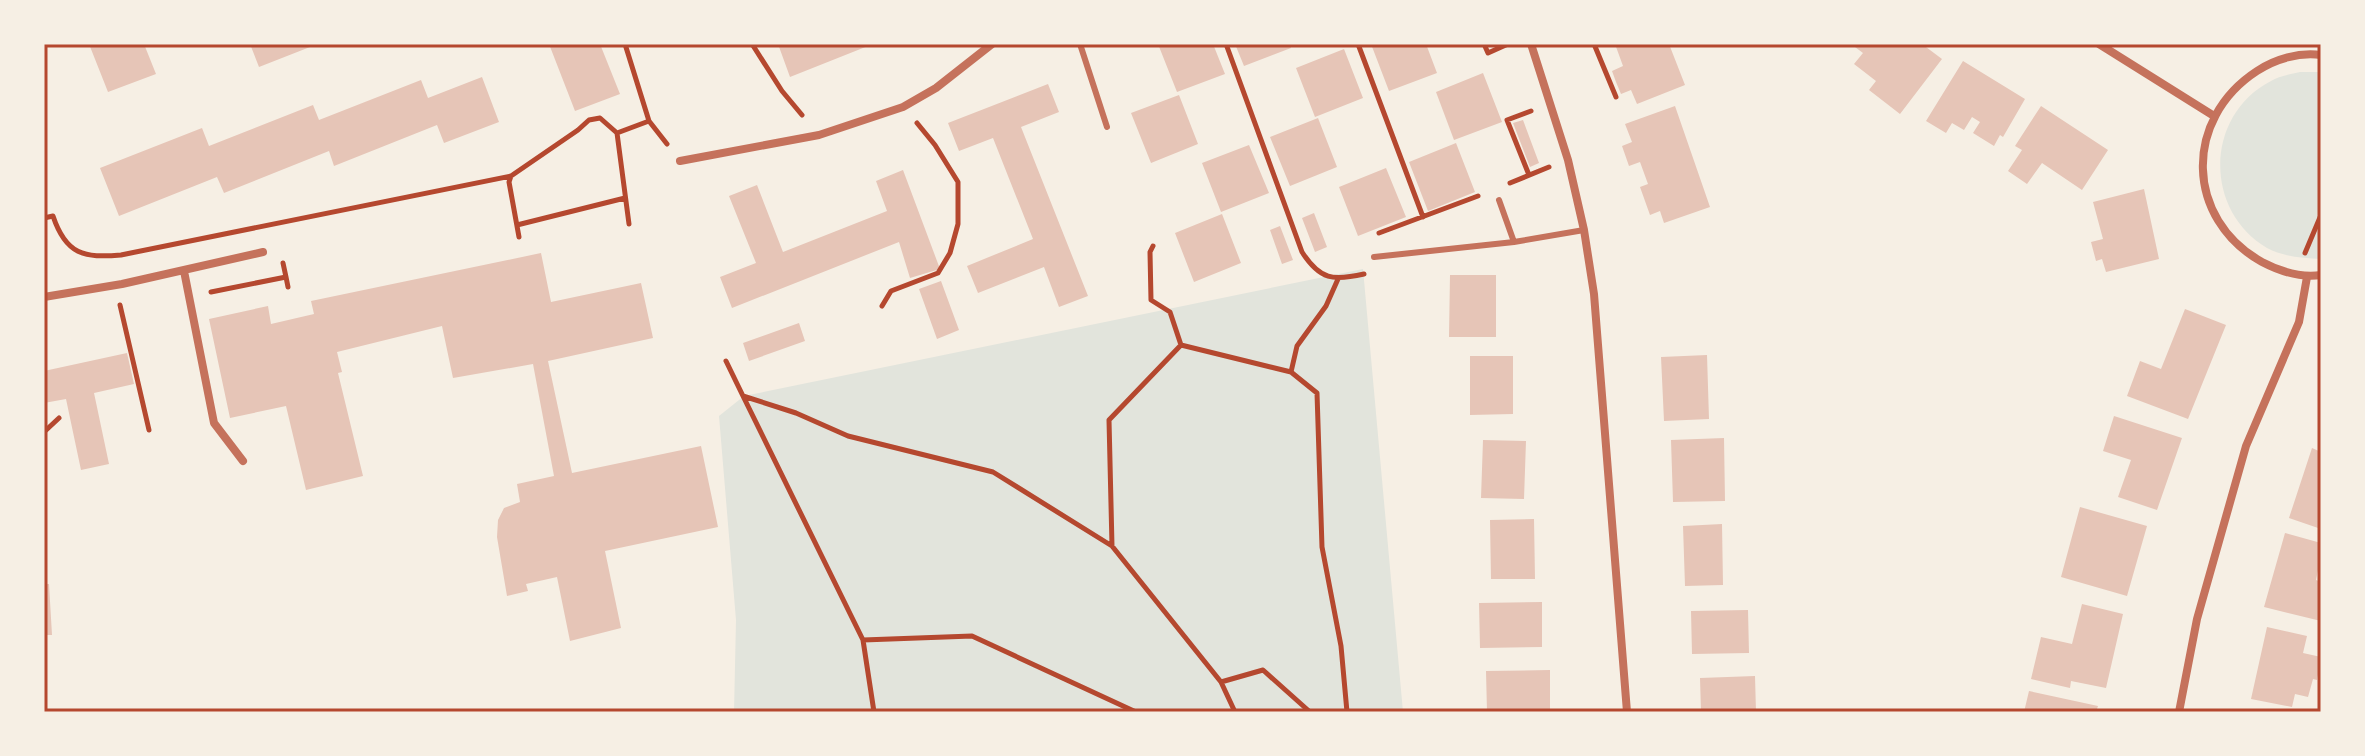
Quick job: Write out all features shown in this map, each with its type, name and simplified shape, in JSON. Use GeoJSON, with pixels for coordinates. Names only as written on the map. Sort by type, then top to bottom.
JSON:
{"type":"FeatureCollection","features":[{"type":"Feature","properties":{"kind":"street"},"geometry":{"type":"LineString","coordinates":[[680,161],[819,135],[903,107],[936,88],[992,44]]}},
{"type":"Feature","properties":{"kind":"street"},"geometry":{"type":"LineString","coordinates":[[1531,44],[1568,160],[1594,294],[1627,712]]}},
{"type":"Feature","properties":{"kind":"street"},"geometry":{"type":"LineString","coordinates":[[2099,44],[2214,116]]}},
{"type":"Feature","properties":{"kind":"street"},"geometry":{"type":"LineString","coordinates":[[2321,55],[2309,54],[2270,62],[2237,84],[2214,116],[2203,151],[2205,189],[2219,224],[2243,251],[2276,269],[2307,277],[2321,275]]}},
{"type":"Feature","properties":{"kind":"street"},"geometry":{"type":"LineString","coordinates":[[44,297],[184,271],[263,252]]}},
{"type":"Feature","properties":{"kind":"street"},"geometry":{"type":"LineString","coordinates":[[184,271],[214,423],[243,461]]}},
{"type":"Feature","properties":{"kind":"street"},"geometry":{"type":"LineString","coordinates":[[2179,712],[2197,619],[2246,446],[2299,322],[2307,277]]}},
{"type":"Feature","properties":{"kind":"lane"},"geometry":{"type":"LineString","coordinates":[[1080,44],[1107,127]]}},
{"type":"Feature","properties":{"kind":"lane"},"geometry":{"type":"LineString","coordinates":[[1499,200],[1514,242]]}},
{"type":"Feature","properties":{"kind":"lane"},"geometry":{"type":"LineString","coordinates":[[1374,257],[1514,242],[1584,230]]}},
{"type":"Feature","properties":{"kind":"path"},"geometry":{"type":"LineString","coordinates":[[625,44],[649,121],[680,161]]}},
{"type":"Feature","properties":{"kind":"path"},"geometry":{"type":"LineString","coordinates":[[752,44],[782,91],[819,135]]}},
{"type":"Feature","properties":{"kind":"path"},"geometry":{"type":"LineString","coordinates":[[1226,44],[1302,252],[1313,268],[1338,279],[1367,274],[1373,266],[1374,257]]}},
{"type":"Feature","properties":{"kind":"path"},"geometry":{"type":"LineString","coordinates":[[1358,44],[1423,217]]}},
{"type":"Feature","properties":{"kind":"path"},"geometry":{"type":"LineString","coordinates":[[1484,44],[1488,53],[1508,44]]}},
{"type":"Feature","properties":{"kind":"path"},"geometry":{"type":"LineString","coordinates":[[1594,44],[1616,97]]}},
{"type":"Feature","properties":{"kind":"path"},"geometry":{"type":"LineString","coordinates":[[1529,175],[1507,120],[1550,103]]}},
{"type":"Feature","properties":{"kind":"path"},"geometry":{"type":"LineString","coordinates":[[882,306],[891,291],[938,273],[950,253],[958,224],[958,182],[935,145],[903,107]]}},
{"type":"Feature","properties":{"kind":"path"},"geometry":{"type":"LineString","coordinates":[[44,218],[53,216],[61,237],[77,252],[121,255],[511,176],[589,120],[600,118],[617,133],[629,224]]}},
{"type":"Feature","properties":{"kind":"path"},"geometry":{"type":"LineString","coordinates":[[617,133],[649,121]]}},
{"type":"Feature","properties":{"kind":"path"},"geometry":{"type":"LineString","coordinates":[[1505,185],[1568,160]]}},
{"type":"Feature","properties":{"kind":"path"},"geometry":{"type":"LineString","coordinates":[[511,176],[509,182],[519,237]]}},
{"type":"Feature","properties":{"kind":"path"},"geometry":{"type":"LineString","coordinates":[[1371,236],[1481,195]]}},
{"type":"Feature","properties":{"kind":"path"},"geometry":{"type":"LineString","coordinates":[[517,225],[625,198]]}},
{"type":"Feature","properties":{"kind":"path"},"geometry":{"type":"LineString","coordinates":[[2307,277],[2303,258],[2321,215]]}},
{"type":"Feature","properties":{"kind":"path"},"geometry":{"type":"LineString","coordinates":[[1153,246],[1150,252],[1151,300],[1170,312],[1181,345]]}},
{"type":"Feature","properties":{"kind":"path"},"geometry":{"type":"LineString","coordinates":[[1364,263],[1367,274]]}},
{"type":"Feature","properties":{"kind":"path"},"geometry":{"type":"LineString","coordinates":[[286,277],[288,287]]}},
{"type":"Feature","properties":{"kind":"path"},"geometry":{"type":"LineString","coordinates":[[1291,372],[1297,346],[1326,306],[1338,279]]}},
{"type":"Feature","properties":{"kind":"path"},"geometry":{"type":"LineString","coordinates":[[115,285],[149,430]]}},
{"type":"Feature","properties":{"kind":"path"},"geometry":{"type":"LineString","coordinates":[[1181,345],[1291,372],[1317,393],[1322,547],[1341,646],[1347,712]]}},
{"type":"Feature","properties":{"kind":"path"},"geometry":{"type":"LineString","coordinates":[[1112,546],[1109,420],[1181,345]]}},
{"type":"Feature","properties":{"kind":"path"},"geometry":{"type":"LineString","coordinates":[[726,361],[863,640],[874,712]]}},
{"type":"Feature","properties":{"kind":"path"},"geometry":{"type":"LineString","coordinates":[[743,396],[796,413],[848,436],[993,472],[1112,546],[1221,682],[1235,712]]}},
{"type":"Feature","properties":{"kind":"path"},"geometry":{"type":"LineString","coordinates":[[44,432],[59,418]]}},
{"type":"Feature","properties":{"kind":"path"},"geometry":{"type":"LineString","coordinates":[[863,640],[972,636],[1136,712]]}},
{"type":"Feature","properties":{"kind":"path"},"geometry":{"type":"LineString","coordinates":[[1221,682],[1263,670],[1310,712]]}},
{"type":"Feature","properties":{"kind":"shaded area"},"geometry":{"type":"Polygon","coordinates":[[[2321,72],[2321,259],[2273,251],[2246,231],[2231,211],[2223,187],[2220,163],[2224,139],[2234,116],[2249,96],[2281,76],[2321,72]]]}},
{"type":"Feature","properties":{"kind":"shaded area"},"geometry":{"type":"Polygon","coordinates":[[[1363,269],[1403,712],[734,712],[736,620],[719,416],[744,396],[1363,269]]]}},
{"type":"Feature","properties":{"kind":"building"},"geometry":{"type":"Polygon","coordinates":[[[89,44],[144,44],[156,74],[108,92],[89,44]]]}},
{"type":"Feature","properties":{"kind":"building"},"geometry":{"type":"Polygon","coordinates":[[[250,44],[308,44],[310,47],[259,67],[250,44]]]}},
{"type":"Feature","properties":{"kind":"building"},"geometry":{"type":"Polygon","coordinates":[[[549,44],[600,44],[620,94],[575,111],[549,44]]]}},
{"type":"Feature","properties":{"kind":"building"},"geometry":{"type":"Polygon","coordinates":[[[778,44],[873,44],[790,77],[778,44]]]}},
{"type":"Feature","properties":{"kind":"building"},"geometry":{"type":"Polygon","coordinates":[[[1158,44],[1213,44],[1225,74],[1177,92],[1158,44]]]}},
{"type":"Feature","properties":{"kind":"building"},"geometry":{"type":"Polygon","coordinates":[[[1235,44],[1290,44],[1291,48],[1244,66],[1235,44]]]}},
{"type":"Feature","properties":{"kind":"building"},"geometry":{"type":"Polygon","coordinates":[[[1371,44],[1426,44],[1437,73],[1389,91],[1371,44]]]}},
{"type":"Feature","properties":{"kind":"building"},"geometry":{"type":"Polygon","coordinates":[[[1615,44],[1669,44],[1685,85],[1637,104],[1631,90],[1621,94],[1616,82],[1612,71],[1623,66],[1615,44]]]}},
{"type":"Feature","properties":{"kind":"building"},"geometry":{"type":"Polygon","coordinates":[[[1857,44],[1922,44],[1942,59],[1900,114],[1869,90],[1876,81],[1854,64],[1863,53],[1855,47],[1857,44]]]}},
{"type":"Feature","properties":{"kind":"building"},"geometry":{"type":"Polygon","coordinates":[[[1344,49],[1363,98],[1315,117],[1296,68],[1344,49]]]}},
{"type":"Feature","properties":{"kind":"building"},"geometry":{"type":"Polygon","coordinates":[[[1963,61],[2025,99],[2003,137],[2000,135],[1994,146],[1973,133],[1980,122],[1972,117],[1964,130],[1952,123],[1946,133],[1926,121],[1963,61]]]}},
{"type":"Feature","properties":{"kind":"building"},"geometry":{"type":"Polygon","coordinates":[[[1483,73],[1502,122],[1454,140],[1436,92],[1483,73]]]}},
{"type":"Feature","properties":{"kind":"building"},"geometry":{"type":"Polygon","coordinates":[[[482,77],[499,122],[444,143],[437,125],[334,166],[329,151],[224,193],[217,177],[119,216],[100,168],[202,128],[209,146],[313,105],[319,120],[421,80],[428,98],[482,77]]]}},
{"type":"Feature","properties":{"kind":"building"},"geometry":{"type":"Polygon","coordinates":[[[1048,84],[1059,112],[1021,127],[1088,296],[1059,307],[1044,267],[978,293],[967,266],[1033,239],[993,138],[959,151],[948,123],[1048,84]]]}},
{"type":"Feature","properties":{"kind":"building"},"geometry":{"type":"Polygon","coordinates":[[[1179,95],[1198,144],[1151,163],[1131,113],[1179,95]]]}},
{"type":"Feature","properties":{"kind":"building"},"geometry":{"type":"Polygon","coordinates":[[[1675,106],[1710,207],[1664,223],[1660,211],[1650,215],[1640,187],[1648,184],[1640,162],[1629,166],[1622,146],[1632,142],[1625,124],[1675,106]]]}},
{"type":"Feature","properties":{"kind":"building"},"geometry":{"type":"Polygon","coordinates":[[[2041,106],[2108,150],[2082,190],[2042,163],[2027,184],[2008,171],[2022,150],[2015,146],[2041,106]]]}},
{"type":"Feature","properties":{"kind":"building"},"geometry":{"type":"Polygon","coordinates":[[[1318,118],[1337,167],[1290,186],[1270,137],[1318,118]]]}},
{"type":"Feature","properties":{"kind":"building"},"geometry":{"type":"Polygon","coordinates":[[[1523,120],[1539,163],[1530,167],[1513,123],[1523,120]]]}},
{"type":"Feature","properties":{"kind":"building"},"geometry":{"type":"Polygon","coordinates":[[[1456,143],[1475,192],[1428,211],[1409,162],[1456,143]]]}},
{"type":"Feature","properties":{"kind":"building"},"geometry":{"type":"Polygon","coordinates":[[[1249,145],[1269,193],[1221,212],[1202,163],[1249,145]]]}},
{"type":"Feature","properties":{"kind":"building"},"geometry":{"type":"Polygon","coordinates":[[[1386,168],[1406,217],[1358,236],[1339,187],[1386,168]]]}},
{"type":"Feature","properties":{"kind":"building"},"geometry":{"type":"Polygon","coordinates":[[[903,170],[940,269],[910,278],[899,242],[732,308],[720,277],[756,263],[729,196],[757,185],[783,252],[887,211],[876,181],[903,170]]]}},
{"type":"Feature","properties":{"kind":"building"},"geometry":{"type":"Polygon","coordinates":[[[2144,189],[2159,259],[2106,272],[2102,259],[2096,261],[2091,242],[2103,239],[2093,202],[2144,189]]]}},
{"type":"Feature","properties":{"kind":"building"},"geometry":{"type":"Polygon","coordinates":[[[1314,213],[1327,247],[1315,252],[1302,218],[1314,213]]]}},
{"type":"Feature","properties":{"kind":"building"},"geometry":{"type":"Polygon","coordinates":[[[1222,214],[1241,263],[1194,282],[1175,233],[1222,214]]]}},
{"type":"Feature","properties":{"kind":"building"},"geometry":{"type":"Polygon","coordinates":[[[1280,226],[1293,260],[1282,264],[1270,230],[1280,226]]]}},
{"type":"Feature","properties":{"kind":"building"},"geometry":{"type":"Polygon","coordinates":[[[541,253],[551,302],[641,283],[653,338],[548,361],[572,473],[701,446],[718,527],[605,551],[621,628],[570,641],[557,577],[526,584],[528,591],[507,596],[497,537],[498,520],[504,508],[520,502],[517,484],[554,476],[533,364],[453,378],[442,326],[337,352],[342,372],[338,373],[363,476],[306,490],[286,406],[230,418],[209,319],[268,306],[271,324],[314,314],[311,301],[541,253]]]}},
{"type":"Feature","properties":{"kind":"building"},"geometry":{"type":"Polygon","coordinates":[[[1450,275],[1496,275],[1496,337],[1449,337],[1450,275]]]}},
{"type":"Feature","properties":{"kind":"building"},"geometry":{"type":"Polygon","coordinates":[[[941,281],[959,330],[937,339],[919,289],[941,281]]]}},
{"type":"Feature","properties":{"kind":"building"},"geometry":{"type":"Polygon","coordinates":[[[2185,309],[2226,325],[2188,419],[2127,396],[2140,361],[2161,369],[2185,309]]]}},
{"type":"Feature","properties":{"kind":"building"},"geometry":{"type":"Polygon","coordinates":[[[799,323],[805,341],[749,361],[743,343],[799,323]]]}},
{"type":"Feature","properties":{"kind":"building"},"geometry":{"type":"Polygon","coordinates":[[[127,353],[134,384],[94,393],[109,464],[81,470],[66,399],[44,403],[44,371],[127,353]]]}},
{"type":"Feature","properties":{"kind":"building"},"geometry":{"type":"Polygon","coordinates":[[[1707,355],[1709,419],[1664,421],[1661,357],[1707,355]]]}},
{"type":"Feature","properties":{"kind":"building"},"geometry":{"type":"Polygon","coordinates":[[[1470,356],[1513,356],[1513,414],[1470,415],[1470,356]]]}},
{"type":"Feature","properties":{"kind":"building"},"geometry":{"type":"Polygon","coordinates":[[[2114,416],[2182,438],[2157,510],[2118,497],[2131,460],[2103,451],[2114,416]]]}},
{"type":"Feature","properties":{"kind":"building"},"geometry":{"type":"Polygon","coordinates":[[[1724,438],[1725,501],[1673,502],[1671,440],[1724,438]]]}},
{"type":"Feature","properties":{"kind":"building"},"geometry":{"type":"Polygon","coordinates":[[[1483,440],[1526,441],[1524,499],[1481,498],[1483,440]]]}},
{"type":"Feature","properties":{"kind":"building"},"geometry":{"type":"Polygon","coordinates":[[[2312,448],[2321,452],[2321,529],[2289,518],[2312,448]]]}},
{"type":"Feature","properties":{"kind":"building"},"geometry":{"type":"Polygon","coordinates":[[[2080,507],[2147,526],[2127,596],[2061,577],[2080,507]]]}},
{"type":"Feature","properties":{"kind":"building"},"geometry":{"type":"Polygon","coordinates":[[[1534,519],[1535,579],[1491,579],[1490,520],[1534,519]]]}},
{"type":"Feature","properties":{"kind":"building"},"geometry":{"type":"Polygon","coordinates":[[[1722,524],[1723,585],[1685,586],[1683,526],[1722,524]]]}},
{"type":"Feature","properties":{"kind":"building"},"geometry":{"type":"Polygon","coordinates":[[[2285,533],[2321,543],[2321,571],[2318,570],[2316,580],[2321,582],[2321,621],[2264,607],[2285,533]]]}},
{"type":"Feature","properties":{"kind":"building"},"geometry":{"type":"Polygon","coordinates":[[[44,584],[49,584],[52,635],[44,635],[44,584]]]}},
{"type":"Feature","properties":{"kind":"building"},"geometry":{"type":"Polygon","coordinates":[[[1542,602],[1542,647],[1480,648],[1479,603],[1542,602]]]}},
{"type":"Feature","properties":{"kind":"building"},"geometry":{"type":"Polygon","coordinates":[[[2082,604],[2123,614],[2106,688],[2071,681],[2070,688],[2031,679],[2041,637],[2072,644],[2082,604]]]}},
{"type":"Feature","properties":{"kind":"building"},"geometry":{"type":"Polygon","coordinates":[[[1748,610],[1749,653],[1692,654],[1691,611],[1748,610]]]}},
{"type":"Feature","properties":{"kind":"building"},"geometry":{"type":"Polygon","coordinates":[[[2267,627],[2307,636],[2303,653],[2321,657],[2317,680],[2313,679],[2308,697],[2295,694],[2292,707],[2251,699],[2267,627]]]}},
{"type":"Feature","properties":{"kind":"building"},"geometry":{"type":"Polygon","coordinates":[[[1550,670],[1550,712],[1487,712],[1486,671],[1550,670]]]}},
{"type":"Feature","properties":{"kind":"building"},"geometry":{"type":"Polygon","coordinates":[[[1755,676],[1756,712],[1701,712],[1700,678],[1755,676]]]}},
{"type":"Feature","properties":{"kind":"building"},"geometry":{"type":"Polygon","coordinates":[[[2029,691],[2098,706],[2096,712],[2024,712],[2029,691]]]}}]}
